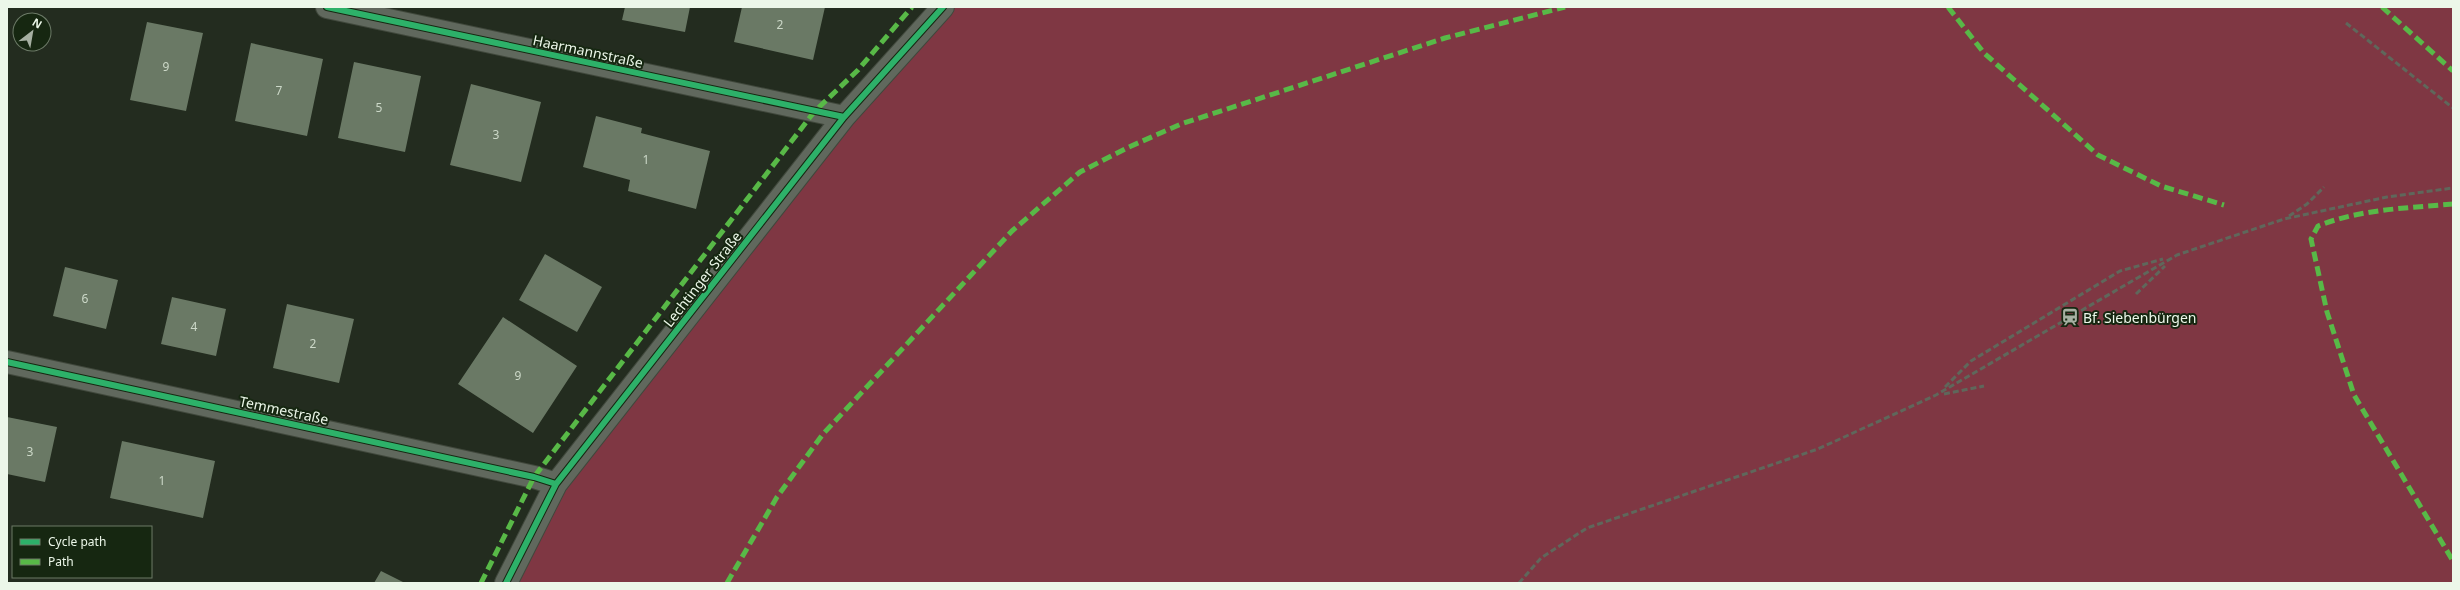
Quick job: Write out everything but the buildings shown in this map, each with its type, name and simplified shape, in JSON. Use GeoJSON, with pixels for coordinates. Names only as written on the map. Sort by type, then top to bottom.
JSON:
{"type":"FeatureCollection","features":[{"type":"Feature","properties":{"kind":"street","name":"Haarmannstraße"},"geometry":{"type":"LineString","coordinates":[[327,7],[844,117]]}},
{"type":"Feature","properties":{"kind":"street","name":"Lechtinger Straße"},"geometry":{"type":"LineString","coordinates":[[506,583],[556,484],[844,117],[943,7]]}},
{"type":"Feature","properties":{"kind":"street","name":"Temmestraße"},"geometry":{"type":"LineString","coordinates":[[7,362],[534,477],[556,484]]}},
{"type":"Feature","properties":{"kind":"shaded area"},"geometry":{"type":"Polygon","coordinates":[[[943,7],[2453,7],[2453,583],[506,583],[556,484],[943,7]]]}},
{"type":"Feature","properties":{"kind":"railway"},"geometry":{"type":"LineString","coordinates":[[2346,23],[2453,108]]}},
{"type":"Feature","properties":{"kind":"railway"},"geometry":{"type":"LineString","coordinates":[[2289,216],[2307,204],[2324,187]]}},
{"type":"Feature","properties":{"kind":"railway"},"geometry":{"type":"LineString","coordinates":[[1519,583],[1541,558],[1587,528],[1818,449],[1936,395],[2177,255],[2284,219],[2387,197],[2453,188]]}},
{"type":"Feature","properties":{"kind":"railway"},"geometry":{"type":"LineString","coordinates":[[1945,387],[1971,361],[2120,271],[2163,259]]}},
{"type":"Feature","properties":{"kind":"railway"},"geometry":{"type":"LineString","coordinates":[[2136,294],[2165,266]]}},
{"type":"Feature","properties":{"kind":"railway"},"geometry":{"type":"LineString","coordinates":[[1944,394],[1984,386]]}},
{"type":"Feature","properties":{"kind":"marked path"},"geometry":{"type":"LineString","coordinates":[[481,583],[534,477],[814,112],[858,70],[912,7]]}},
{"type":"Feature","properties":{"kind":"marked path"},"geometry":{"type":"LineString","coordinates":[[727,583],[777,497],[823,434],[1012,231],[1080,172],[1129,147],[1181,124],[1445,38],[1565,7]]}},
{"type":"Feature","properties":{"kind":"marked path"},"geometry":{"type":"LineString","coordinates":[[1948,7],[1984,53],[2098,155],[2161,186],[2224,205]]}},
{"type":"Feature","properties":{"kind":"marked path"},"geometry":{"type":"LineString","coordinates":[[2382,7],[2453,71]]}},
{"type":"Feature","properties":{"kind":"marked path"},"geometry":{"type":"LineString","coordinates":[[2453,204],[2385,210],[2334,220],[2318,226],[2311,239],[2327,312],[2354,395],[2453,561]]}},
{"type":"Feature","properties":{"kind":"cycle path"},"geometry":{"type":"LineString","coordinates":[[327,7],[844,117]]}},
{"type":"Feature","properties":{"kind":"cycle path"},"geometry":{"type":"LineString","coordinates":[[506,583],[556,484],[844,117],[943,7]]}},
{"type":"Feature","properties":{"kind":"cycle path"},"geometry":{"type":"LineString","coordinates":[[7,362],[534,477],[556,484]]}},
{"type":"Feature","properties":{"kind":"place","name":"Bf. Siebenbürgen"},"geometry":{"type":"Point","coordinates":[2070,317]}}]}
